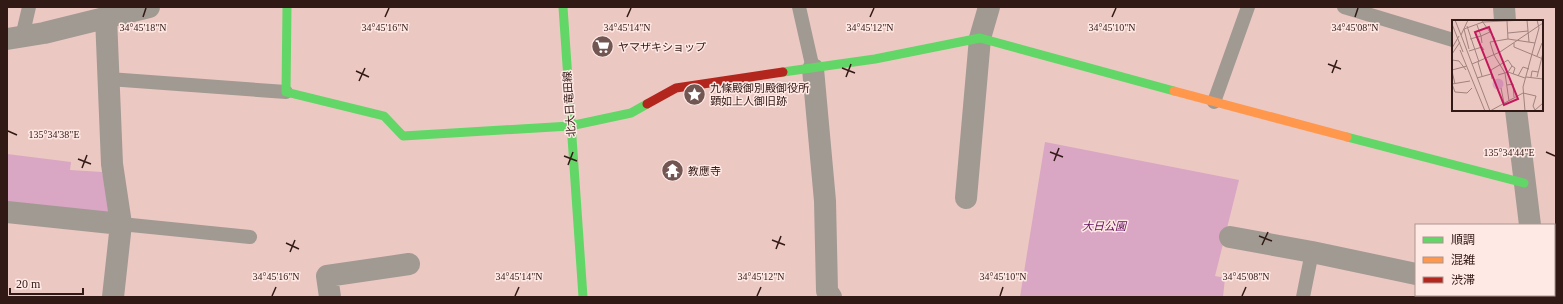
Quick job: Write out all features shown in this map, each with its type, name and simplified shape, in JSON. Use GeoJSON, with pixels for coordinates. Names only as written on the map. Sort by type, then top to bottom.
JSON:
{"type":"FeatureCollection","features":[{"type":"Feature","properties":{"kind":"street"},"geometry":{"type":"LineString","coordinates":[[14,38],[44,33],[98,15],[149,7]]}},
{"type":"Feature","properties":{"kind":"street"},"geometry":{"type":"LineString","coordinates":[[286,7],[286,92],[384,116],[403,136],[570,126],[632,113],[676,88],[875,59],[980,38],[1214,102],[1524,183]]}},
{"type":"Feature","properties":{"kind":"street","name":"北大日竜田線"},"geometry":{"type":"LineString","coordinates":[[562,7],[583,297]]}},
{"type":"Feature","properties":{"kind":"street"},"geometry":{"type":"LineString","coordinates":[[966,198],[980,38],[989,7]]}},
{"type":"Feature","properties":{"kind":"street"},"geometry":{"type":"LineString","coordinates":[[1504,7],[1505,20]]}},
{"type":"Feature","properties":{"kind":"street"},"geometry":{"type":"LineString","coordinates":[[98,15],[109,79],[112,164],[121,224],[114,297]]}},
{"type":"Feature","properties":{"kind":"street"},"geometry":{"type":"LineString","coordinates":[[813,69],[825,201],[827,291],[831,297]]}},
{"type":"Feature","properties":{"kind":"street"},"geometry":{"type":"LineString","coordinates":[[1516,111],[1530,224]]}},
{"type":"Feature","properties":{"kind":"street"},"geometry":{"type":"LineString","coordinates":[[7,212],[121,224]]}},
{"type":"Feature","properties":{"kind":"street"},"geometry":{"type":"LineString","coordinates":[[1230,238],[1312,252],[1415,274]]}},
{"type":"Feature","properties":{"kind":"street"},"geometry":{"type":"LineString","coordinates":[[330,297],[327,276],[408,264]]}},
{"type":"Feature","properties":{"kind":"lane"},"geometry":{"type":"LineString","coordinates":[[14,38],[29,7]]}},
{"type":"Feature","properties":{"kind":"lane"},"geometry":{"type":"LineString","coordinates":[[799,7],[813,69]]}},
{"type":"Feature","properties":{"kind":"lane"},"geometry":{"type":"LineString","coordinates":[[1214,102],[1248,7]]}},
{"type":"Feature","properties":{"kind":"lane"},"geometry":{"type":"LineString","coordinates":[[1344,7],[1452,40]]}},
{"type":"Feature","properties":{"kind":"lane"},"geometry":{"type":"LineString","coordinates":[[109,79],[286,92]]}},
{"type":"Feature","properties":{"kind":"lane"},"geometry":{"type":"LineString","coordinates":[[121,224],[250,237]]}},
{"type":"Feature","properties":{"kind":"lane"},"geometry":{"type":"LineString","coordinates":[[1303,297],[1312,252]]}},
{"type":"Feature","properties":{"kind":"green space","name":"大日公園"},"geometry":{"type":"Polygon","coordinates":[[[1045,142],[1239,180],[1215,276],[1225,278],[1223,297],[1020,297],[1045,142]]]}},
{"type":"Feature","properties":{"kind":"green space"},"geometry":{"type":"Polygon","coordinates":[[[7,154],[71,162],[70,170],[102,172],[112,213],[7,209],[7,154]]]}},
{"type":"Feature","properties":{"kind":"traffic: fast"},"geometry":{"type":"LineString","coordinates":[[287,7],[286,92],[384,116],[403,136],[570,126],[631,113],[647,104]]}},
{"type":"Feature","properties":{"kind":"traffic: fast"},"geometry":{"type":"LineString","coordinates":[[563,7],[583,297]]}},
{"type":"Feature","properties":{"kind":"traffic: fast"},"geometry":{"type":"LineString","coordinates":[[783,72],[875,59],[980,38],[1174,91]]}},
{"type":"Feature","properties":{"kind":"traffic: fast"},"geometry":{"type":"LineString","coordinates":[[1347,137],[1524,183]]}},
{"type":"Feature","properties":{"kind":"traffic: slow"},"geometry":{"type":"LineString","coordinates":[[1174,91],[1347,137]]}},
{"type":"Feature","properties":{"kind":"traffic: jam"},"geometry":{"type":"LineString","coordinates":[[647,104],[676,88],[783,72]]}},
{"type":"Feature","properties":{"kind":"place","name":"ヤマザキショップ"},"geometry":{"type":"Point","coordinates":[603,47]}},
{"type":"Feature","properties":{"kind":"place","name":"九條殿御別殿御役所 顕如上人御旧跡"},"geometry":{"type":"Point","coordinates":[694,94]}},
{"type":"Feature","properties":{"kind":"place","name":"教應寺"},"geometry":{"type":"Point","coordinates":[672,171]}}]}
